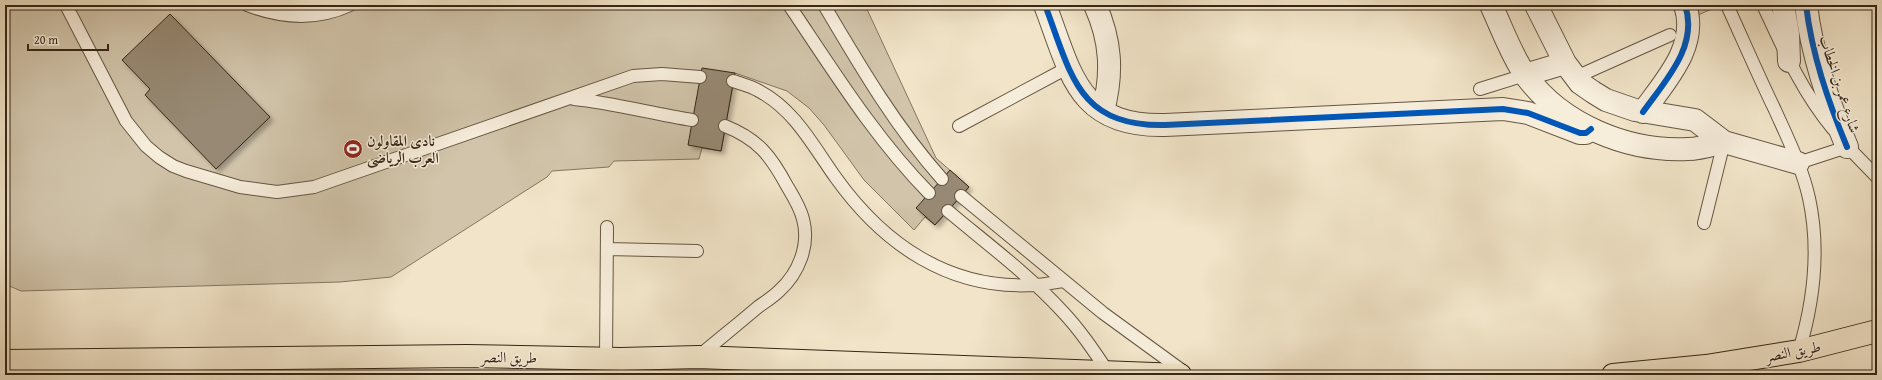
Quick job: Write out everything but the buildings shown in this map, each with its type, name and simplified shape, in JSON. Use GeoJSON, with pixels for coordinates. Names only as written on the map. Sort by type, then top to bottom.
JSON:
{"type":"FeatureCollection","features":[{"type":"Feature","properties":{"kind":"highway","name":"طريق النصر"},"geometry":{"type":"LineString","coordinates":[[1613,375],[1706,366],[1800,351],[1877,331]]}},
{"type":"Feature","properties":{"kind":"highway","name":"طريق النصر"},"geometry":{"type":"LineString","coordinates":[[5,361],[467,356],[612,364],[698,357],[1180,375]]}},
{"type":"Feature","properties":{"kind":"highway"},"geometry":{"type":"LineString","coordinates":[[467,356],[480,368],[484,375]]}},
{"type":"Feature","properties":{"kind":"street"},"geometry":{"type":"LineString","coordinates":[[1045,5],[1069,67],[1082,92],[1088,100],[1103,111],[1125,122],[1150,126],[1503,109],[1528,113],[1580,133],[1586,133],[1591,129]]}},
{"type":"Feature","properties":{"kind":"street"},"geometry":{"type":"LineString","coordinates":[[1095,5],[1103,23],[1110,58],[1109,81],[1103,111]]}},
{"type":"Feature","properties":{"kind":"street"},"geometry":{"type":"LineString","coordinates":[[1491,5],[1525,75],[1556,107],[1591,129],[1616,139],[1662,148],[1688,150],[1724,142]]}},
{"type":"Feature","properties":{"kind":"street"},"geometry":{"type":"LineString","coordinates":[[1536,5],[1554,43],[1570,70],[1593,92],[1606,100],[1643,112],[1695,120],[1724,142],[1798,163]]}},
{"type":"Feature","properties":{"kind":"street"},"geometry":{"type":"LineString","coordinates":[[1643,112],[1673,69],[1684,49],[1689,36],[1690,23],[1685,5]]}},
{"type":"Feature","properties":{"kind":"street"},"geometry":{"type":"LineString","coordinates":[[1783,5],[1788,34],[1789,61]]}},
{"type":"Feature","properties":{"kind":"street","name":"شارع عمر بن الخطاب"},"geometry":{"type":"LineString","coordinates":[[1806,5],[1818,68],[1831,108],[1847,147]]}},
{"type":"Feature","properties":{"kind":"street"},"geometry":{"type":"LineString","coordinates":[[1525,75],[1570,70]]}},
{"type":"Feature","properties":{"kind":"street"},"geometry":{"type":"LineString","coordinates":[[1662,148],[1669,117]]}},
{"type":"Feature","properties":{"kind":"lane"},"geometry":{"type":"LineString","coordinates":[[66,5],[126,120],[146,146],[172,166],[252,189],[277,192],[314,187],[573,99],[619,80],[644,75],[677,74],[700,77]]}},
{"type":"Feature","properties":{"kind":"lane"},"geometry":{"type":"LineString","coordinates":[[247,5],[277,14],[302,16],[320,15],[350,5]]}},
{"type":"Feature","properties":{"kind":"lane"},"geometry":{"type":"LineString","coordinates":[[789,5],[846,90],[899,160],[929,193]]}},
{"type":"Feature","properties":{"kind":"lane"},"geometry":{"type":"LineString","coordinates":[[824,5],[876,92],[914,148],[942,179]]}},
{"type":"Feature","properties":{"kind":"lane"},"geometry":{"type":"LineString","coordinates":[[1727,5],[1798,163],[1809,198],[1814,229],[1815,260],[1813,291],[1808,321],[1800,351]]}},
{"type":"Feature","properties":{"kind":"lane"},"geometry":{"type":"LineString","coordinates":[[1763,5],[1789,61],[1810,98],[1847,147],[1877,177]]}},
{"type":"Feature","properties":{"kind":"lane"},"geometry":{"type":"LineString","coordinates":[[1570,70],[1670,35]]}},
{"type":"Feature","properties":{"kind":"lane"},"geometry":{"type":"LineString","coordinates":[[959,126],[1069,67]]}},
{"type":"Feature","properties":{"kind":"lane"},"geometry":{"type":"LineString","coordinates":[[1480,89],[1525,75]]}},
{"type":"Feature","properties":{"kind":"lane"},"geometry":{"type":"LineString","coordinates":[[733,82],[758,90],[776,102],[792,116],[852,199],[888,236],[906,250],[946,271],[967,278],[1011,285],[1035,285],[1064,281]]}},
{"type":"Feature","properties":{"kind":"lane"},"geometry":{"type":"LineString","coordinates":[[573,99],[613,104],[664,116],[692,120]]}},
{"type":"Feature","properties":{"kind":"lane"},"geometry":{"type":"LineString","coordinates":[[698,357],[780,290],[793,275],[802,258],[805,238],[803,219],[774,163],[755,141],[740,132],[725,126]]}},
{"type":"Feature","properties":{"kind":"lane"},"geometry":{"type":"LineString","coordinates":[[1704,223],[1724,142]]}},
{"type":"Feature","properties":{"kind":"lane"},"geometry":{"type":"LineString","coordinates":[[1798,163],[1847,147]]}},
{"type":"Feature","properties":{"kind":"lane"},"geometry":{"type":"LineString","coordinates":[[899,160],[914,148]]}},
{"type":"Feature","properties":{"kind":"lane"},"geometry":{"type":"LineString","coordinates":[[961,196],[1126,330],[1188,375]]}},
{"type":"Feature","properties":{"kind":"lane"},"geometry":{"type":"LineString","coordinates":[[948,211],[1035,285],[1062,311],[1079,330],[1108,372]]}},
{"type":"Feature","properties":{"kind":"lane"},"geometry":{"type":"LineString","coordinates":[[607,227],[612,364]]}},
{"type":"Feature","properties":{"kind":"lane"},"geometry":{"type":"LineString","coordinates":[[607,249],[697,251]]}},
{"type":"Feature","properties":{"kind":"shaded area","name":"نادى المقاولون العرب الرياضى"},"geometry":{"type":"Polygon","coordinates":[[[5,5],[865,5],[936,158],[969,187],[935,225],[925,217],[914,230],[864,180],[824,125],[809,108],[787,91],[735,73],[721,151],[702,148],[699,159],[614,161],[609,167],[552,171],[547,177],[391,277],[340,282],[21,291],[5,284],[5,5]]]}},
{"type":"Feature","properties":{"kind":"shaded area"},"geometry":{"type":"Polygon","coordinates":[[[1694,5],[1721,5],[1698,15],[1694,5]]]}},
{"type":"Feature","properties":{"kind":"cycle path"},"geometry":{"type":"LineString","coordinates":[[1045,5],[1062,53],[1071,73],[1082,91],[1095,106],[1113,117],[1136,123],[1165,125],[1503,109],[1528,113],[1580,133],[1586,133],[1591,129]]}},
{"type":"Feature","properties":{"kind":"cycle path"},"geometry":{"type":"LineString","coordinates":[[1643,112],[1670,75],[1684,49],[1688,20],[1685,5]]}},
{"type":"Feature","properties":{"kind":"cycle path"},"geometry":{"type":"LineString","coordinates":[[1806,5],[1812,42],[1822,78],[1833,112],[1847,147]]}},
{"type":"Feature","properties":{"kind":"place","name":"نادى المقاولون العرب الرياضى"},"geometry":{"type":"Point","coordinates":[353,149]}}]}
